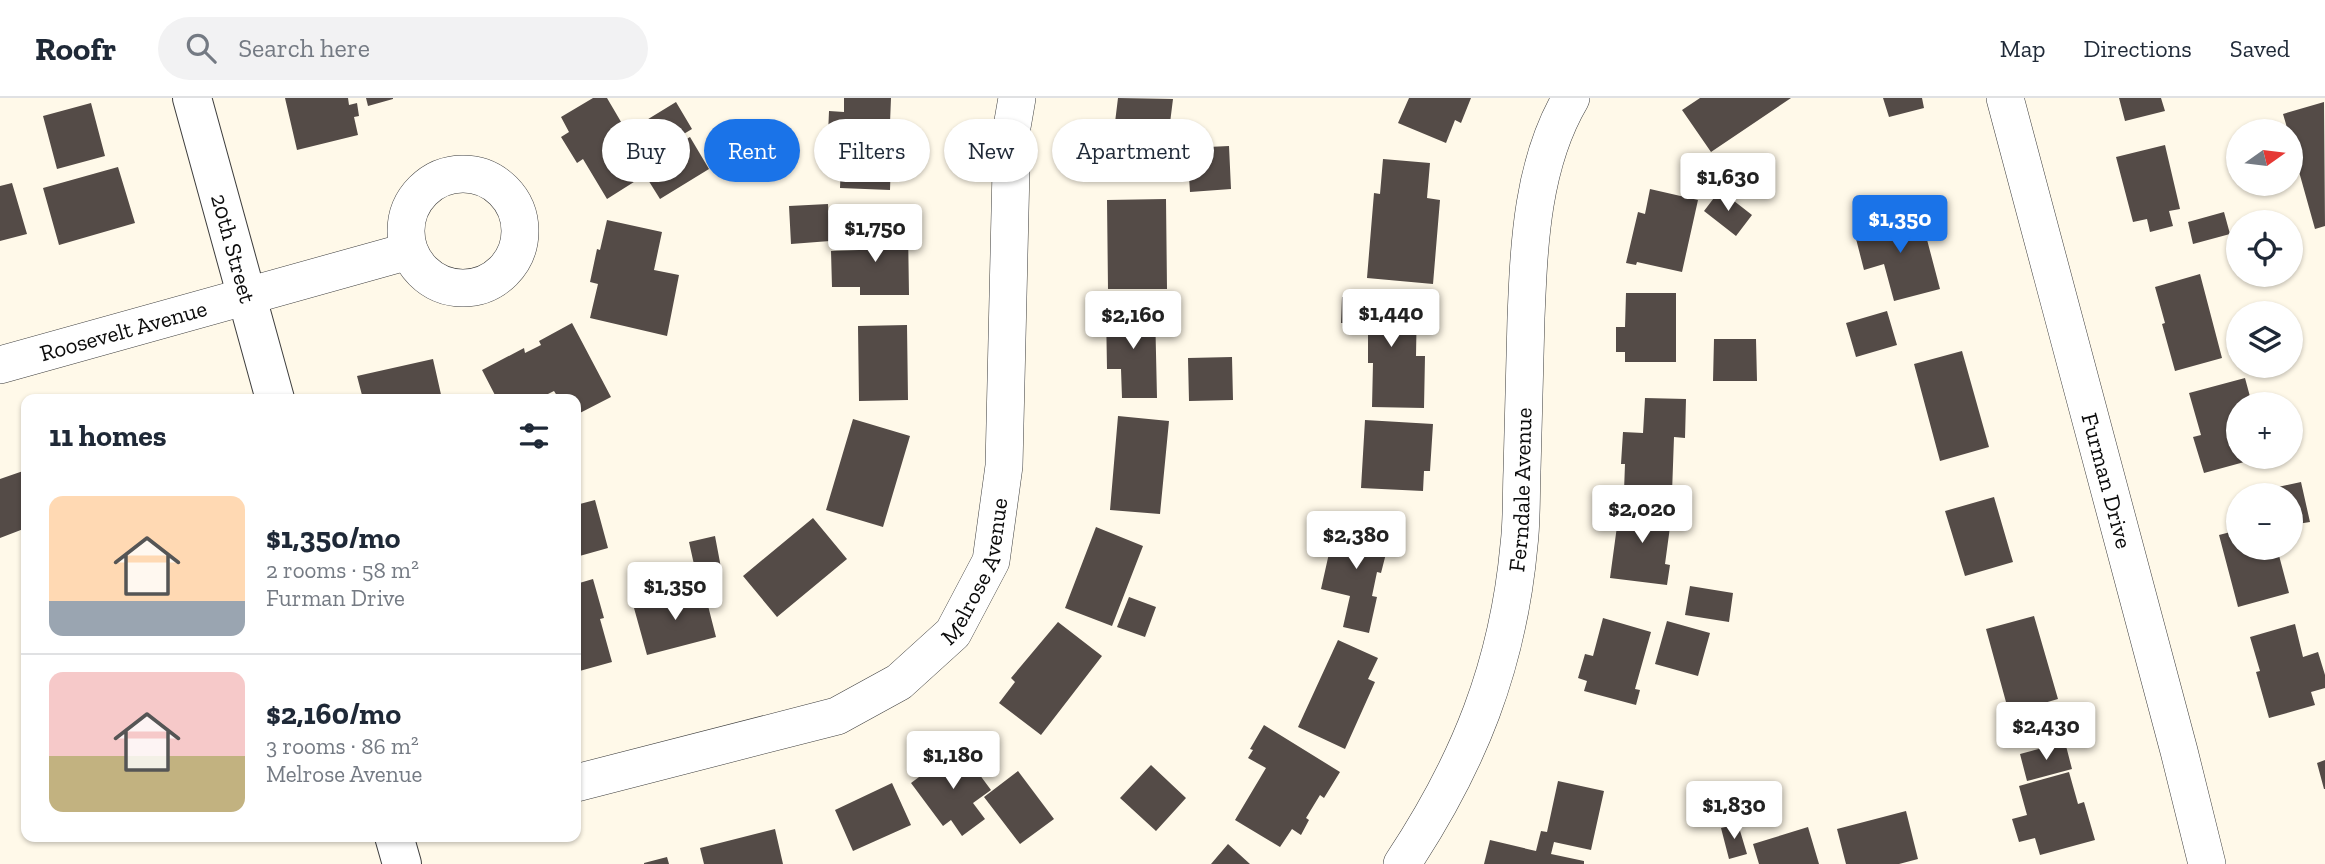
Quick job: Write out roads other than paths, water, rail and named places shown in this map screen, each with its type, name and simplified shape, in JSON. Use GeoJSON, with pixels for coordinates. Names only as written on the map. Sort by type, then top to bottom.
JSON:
{"type":"FeatureCollection","features":[{"type":"Feature","properties":{"kind":"street","name":"20th Street"},"geometry":{"type":"LineString","coordinates":[[192,98],[274,394]]}},
{"type":"Feature","properties":{"kind":"street","name":"Melrose Avenue"},"geometry":{"type":"LineString","coordinates":[[581,782],[836,716],[899,682],[953,634],[991,561],[1004,466],[1012,127],[1017,98]]}},
{"type":"Feature","properties":{"kind":"street","name":"Ferndale Avenue"},"geometry":{"type":"LineString","coordinates":[[1402,864],[1462,763],[1490,693],[1509,619],[1520,544],[1529,245],[1543,167],[1560,117],[1571,98]]}},
{"type":"Feature","properties":{"kind":"street","name":"Furman Drive"},"geometry":{"type":"LineString","coordinates":[[2004,98],[2207,864]]}},
{"type":"Feature","properties":{"kind":"street","name":"Roosevelt Avenue"},"geometry":{"type":"LineString","coordinates":[[0,365],[409,251]]}},
{"type":"Feature","properties":{"kind":"street"},"geometry":{"type":"LineString","coordinates":[[396,842],[402,864]]}}]}
